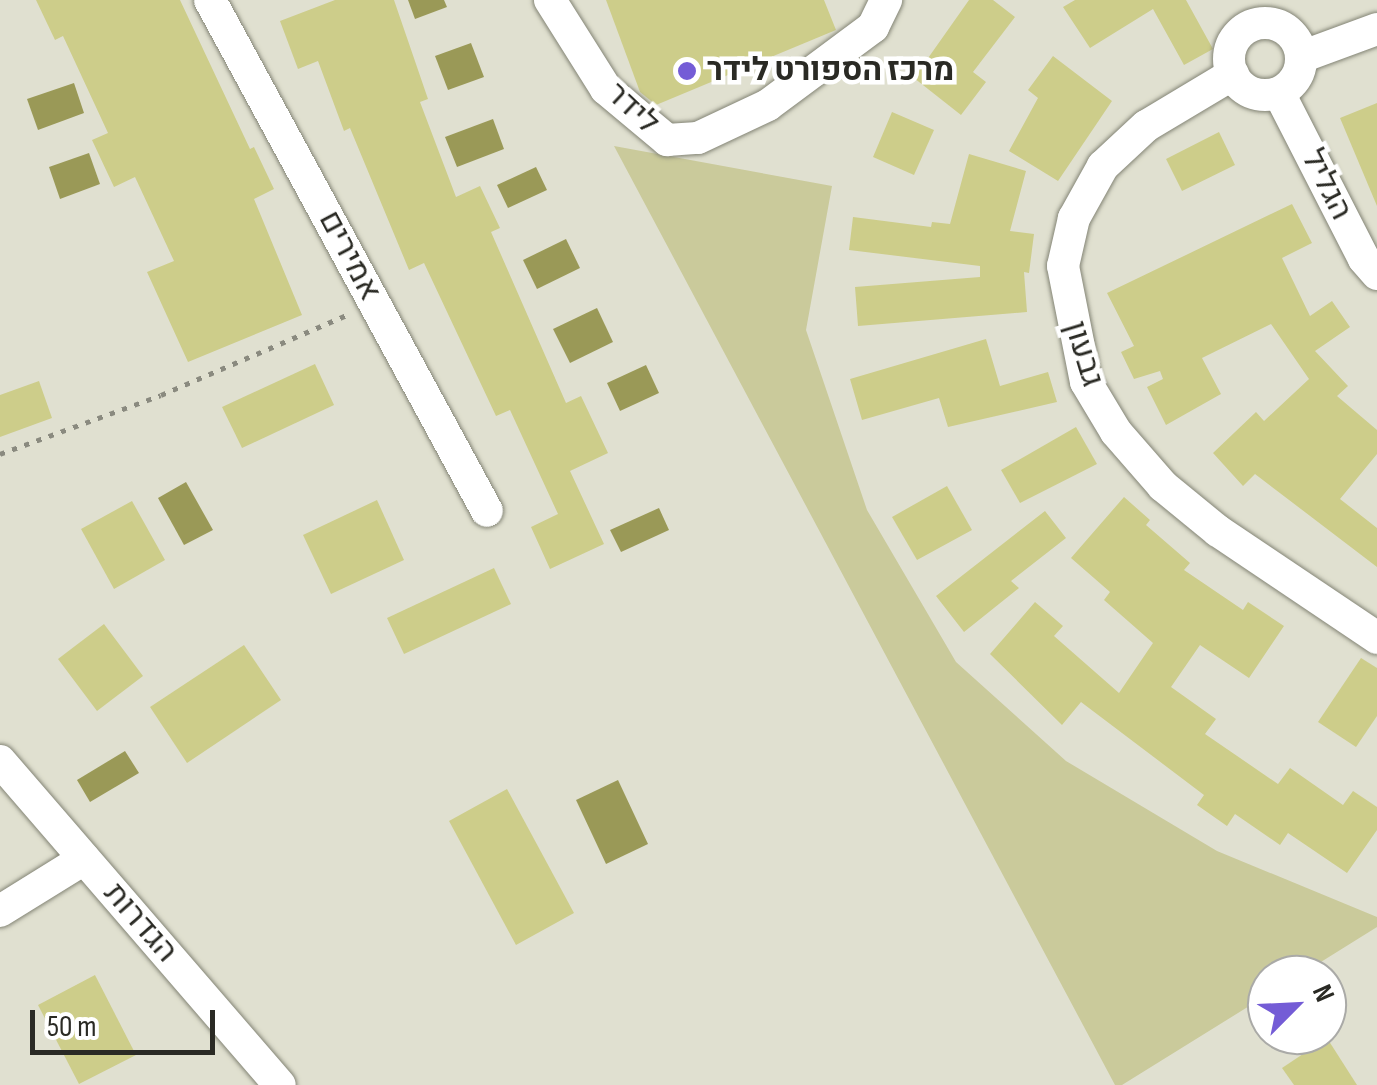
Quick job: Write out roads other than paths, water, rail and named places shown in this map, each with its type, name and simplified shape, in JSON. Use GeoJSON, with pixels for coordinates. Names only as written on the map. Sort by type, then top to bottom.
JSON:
{"type":"FeatureCollection","features":[{"type":"Feature","properties":{"kind":"street","name":"אמירים"},"geometry":{"type":"LineString","coordinates":[[210,0],[487,511]]}},
{"type":"Feature","properties":{"kind":"street","name":"לידר"},"geometry":{"type":"LineString","coordinates":[[550,0],[606,89],[667,140],[698,138],[768,104],[873,27],[886,0]]}},
{"type":"Feature","properties":{"kind":"street"},"geometry":{"type":"LineString","coordinates":[[1248,13],[1290,34],[1301,56],[1297,76],[1279,93],[1259,96],[1247,92],[1233,74],[1228,55],[1248,13]]}},
{"type":"Feature","properties":{"kind":"street"},"geometry":{"type":"LineString","coordinates":[[1301,56],[1377,29]]}},
{"type":"Feature","properties":{"kind":"street","name":"גבעון"},"geometry":{"type":"LineString","coordinates":[[1233,74],[1146,126],[1103,166],[1074,218],[1063,266],[1086,382],[1116,432],[1163,486],[1218,531],[1377,638]]}},
{"type":"Feature","properties":{"kind":"street","name":"הגליל"},"geometry":{"type":"LineString","coordinates":[[1279,93],[1364,258],[1377,274]]}},
{"type":"Feature","properties":{"kind":"street","name":"הגדרות"},"geometry":{"type":"LineString","coordinates":[[0,761],[280,1085]]}},
{"type":"Feature","properties":{"kind":"street"},"geometry":{"type":"LineString","coordinates":[[0,911],[84,859]]}},
{"type":"Feature","properties":{"kind":"place","name":"מרכז הספורט לידר"},"geometry":{"type":"Point","coordinates":[687,71]}}]}
